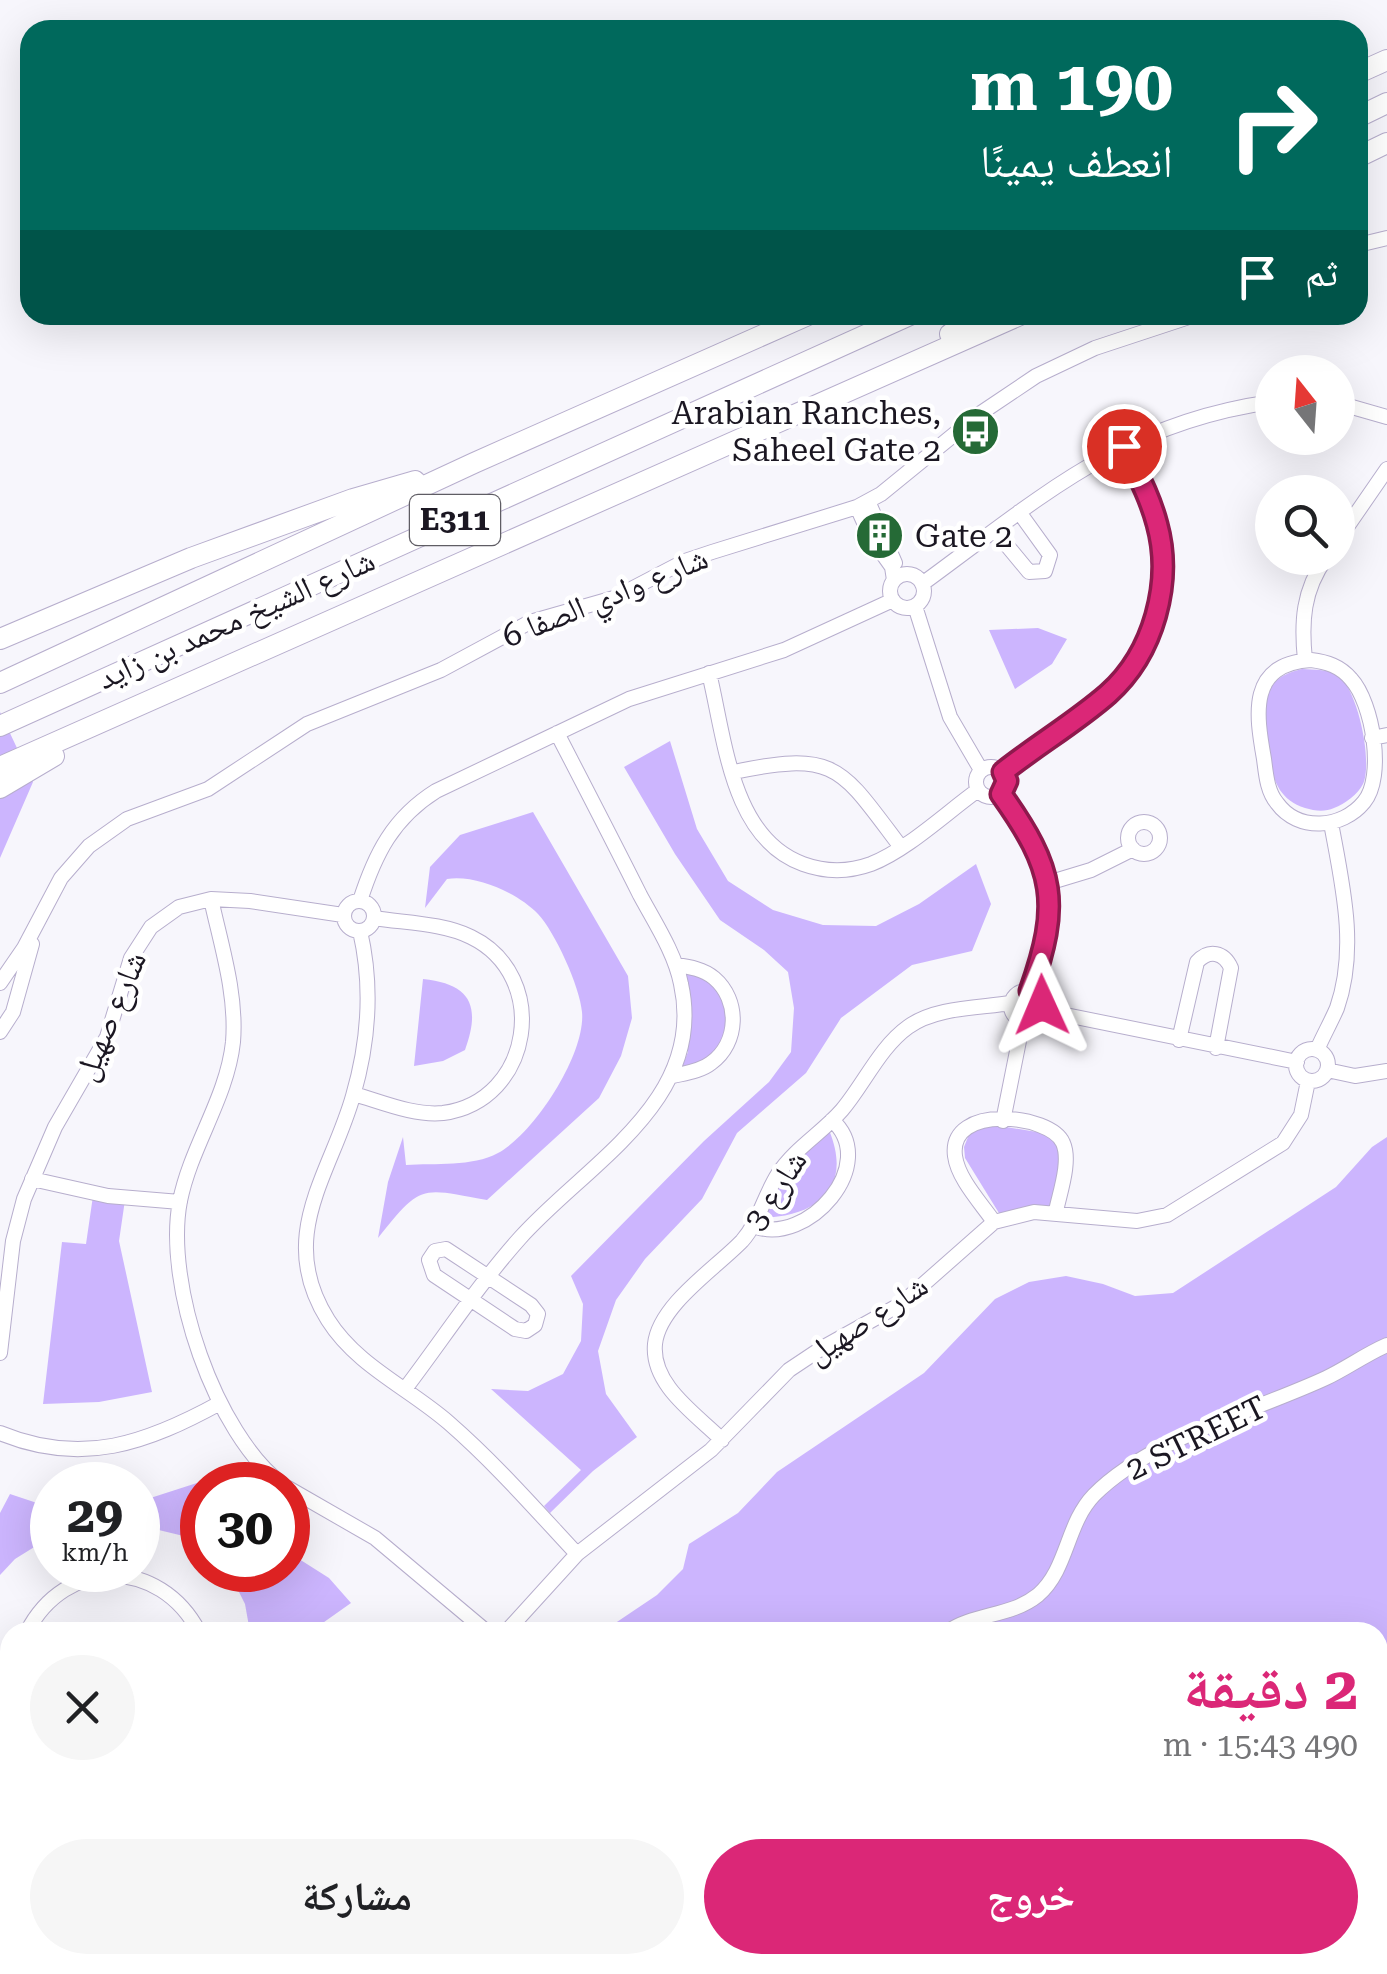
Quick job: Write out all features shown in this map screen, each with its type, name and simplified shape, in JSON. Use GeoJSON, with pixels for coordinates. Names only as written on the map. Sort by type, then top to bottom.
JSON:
{"type":"FeatureCollection","features":[{"type":"Feature","properties":{"kind":"highway","name":"شارع الشيخ محمد بن زايد"},"geometry":{"type":"LineString","coordinates":[[0,683],[474,463],[785,325]]}},
{"type":"Feature","properties":{"kind":"highway","name":"شارع الشيخ محمد بن زايد"},"geometry":{"type":"LineString","coordinates":[[4,725],[888,325]]}},
{"type":"Feature","properties":{"kind":"highway"},"geometry":{"type":"LineString","coordinates":[[833,396],[967,325]]}},
{"type":"Feature","properties":{"kind":"highway"},"geometry":{"type":"LineString","coordinates":[[0,767],[997,325]]}},
{"type":"Feature","properties":{"kind":"highway"},"geometry":{"type":"LineString","coordinates":[[0,642],[205,552],[353,499],[474,463]]}},
{"type":"Feature","properties":{"kind":"highway"},"geometry":{"type":"LineString","coordinates":[[0,788],[150,698]]}},
{"type":"Feature","properties":{"kind":"street","name":"شارع وادي الصفا 6"},"geometry":{"type":"LineString","coordinates":[[0,986],[74,861],[107,832],[148,808],[226,780],[306,724],[441,670],[530,622],[614,598],[685,561],[712,552],[866,511],[978,415],[1036,376],[1124,336],[1161,325]]}},
{"type":"Feature","properties":{"kind":"street"},"geometry":{"type":"LineString","coordinates":[[922,584],[1078,470],[1124,446],[1194,419],[1255,406]]}},
{"type":"Feature","properties":{"kind":"street"},"geometry":{"type":"LineString","coordinates":[[1355,408],[1387,417]]}},
{"type":"Feature","properties":{"kind":"street"},"geometry":{"type":"LineString","coordinates":[[1003,772],[1111,692],[1130,667],[1155,616],[1162,575],[1160,541],[1150,505],[1124,446]]}},
{"type":"Feature","properties":{"kind":"street"},"geometry":{"type":"LineString","coordinates":[[1355,515],[1387,469]]}},
{"type":"Feature","properties":{"kind":"street"},"geometry":{"type":"LineString","coordinates":[[866,511],[870,536],[889,556],[900,577]]}},
{"type":"Feature","properties":{"kind":"street"},"geometry":{"type":"LineString","coordinates":[[994,531],[1028,572],[1045,570],[1051,561],[1048,550],[1020,512]]}},
{"type":"Feature","properties":{"kind":"street"},"geometry":{"type":"LineString","coordinates":[[1305,660],[1302,621],[1313,575]]}},
{"type":"Feature","properties":{"kind":"street"},"geometry":{"type":"LineString","coordinates":[[915,576],[922,584],[924,594],[915,606],[900,607],[893,600],[890,590],[900,577],[915,576]]}},
{"type":"Feature","properties":{"kind":"street"},"geometry":{"type":"LineString","coordinates":[[360,901],[378,852],[408,810],[436,791],[629,698],[784,650],[893,600]]}},
{"type":"Feature","properties":{"kind":"street"},"geometry":{"type":"LineString","coordinates":[[915,606],[950,717],[981,770]]}},
{"type":"Feature","properties":{"kind":"street"},"geometry":{"type":"LineString","coordinates":[[1305,660],[1334,666],[1353,680],[1363,695],[1379,736],[1370,793],[1354,812],[1331,823],[1297,820],[1278,806],[1268,785],[1257,702],[1268,680],[1287,665],[1305,660]]}},
{"type":"Feature","properties":{"kind":"street"},"geometry":{"type":"LineString","coordinates":[[709,673],[750,820],[771,845],[798,862],[828,870],[858,868],[886,856],[978,790]]}},
{"type":"Feature","properties":{"kind":"street"},"geometry":{"type":"LineString","coordinates":[[405,1389],[488,1276],[542,1214],[648,1114],[673,1076],[685,1021],[676,965],[557,733]]}},
{"type":"Feature","properties":{"kind":"street"},"geometry":{"type":"LineString","coordinates":[[734,772],[801,761],[831,770],[856,788],[900,846]]}},
{"type":"Feature","properties":{"kind":"street"},"geometry":{"type":"LineString","coordinates":[[995,767],[1003,772],[1007,781],[1001,794],[986,796],[978,790],[976,779],[981,770],[995,767]]}},
{"type":"Feature","properties":{"kind":"street"},"geometry":{"type":"LineString","coordinates":[[1001,794],[1039,855],[1048,883],[1049,932],[1030,991]]}},
{"type":"Feature","properties":{"kind":"street"},"geometry":{"type":"LineString","coordinates":[[1317,1050],[1337,1006],[1346,951],[1344,895],[1331,823]]}},
{"type":"Feature","properties":{"kind":"street"},"geometry":{"type":"LineString","coordinates":[[1048,883],[1091,870],[1133,848]]}},
{"type":"Feature","properties":{"kind":"street"},"geometry":{"type":"LineString","coordinates":[[211,899],[233,1005],[232,1046],[222,1087],[180,1202],[176,1253],[184,1302],[220,1403],[248,1449],[261,1462]]}},
{"type":"Feature","properties":{"kind":"street","name":"شارع صهيل"},"geometry":{"type":"LineString","coordinates":[[0,1353],[16,1224],[56,1128],[108,1037],[124,976],[140,942],[164,916],[179,907],[211,899],[344,915]]}},
{"type":"Feature","properties":{"kind":"street"},"geometry":{"type":"LineString","coordinates":[[360,901],[372,908],[374,918],[370,927],[360,931],[346,925],[344,915],[350,903],[360,901]]}},
{"type":"Feature","properties":{"kind":"street","name":"شارع وادي الصفا 6"},"geometry":{"type":"LineString","coordinates":[[0,1032],[17,1001],[41,915]]}},
{"type":"Feature","properties":{"kind":"street"},"geometry":{"type":"LineString","coordinates":[[354,1094],[426,1113],[466,1107],[499,1084],[520,1050],[524,1030],[524,1010],[511,973],[483,944],[450,930],[374,918]]}},
{"type":"Feature","properties":{"kind":"street"},"geometry":{"type":"LineString","coordinates":[[360,931],[369,990],[367,1031],[354,1094],[309,1216],[308,1261],[318,1300],[338,1333],[364,1360],[461,1434],[577,1554]]}},
{"type":"Feature","properties":{"kind":"street"},"geometry":{"type":"LineString","coordinates":[[1179,1040],[1197,962],[1216,953],[1231,968],[1216,1048]]}},
{"type":"Feature","properties":{"kind":"street"},"geometry":{"type":"LineString","coordinates":[[673,1076],[710,1064],[724,1051],[732,1032],[730,1002],[714,978],[696,968],[676,965]]}},
{"type":"Feature","properties":{"kind":"street"},"geometry":{"type":"LineString","coordinates":[[0,986],[17,1001]]}},
{"type":"Feature","properties":{"kind":"street"},"geometry":{"type":"LineString","coordinates":[[1030,991],[1040,1000],[1041,1010],[1032,1020],[1023,1021],[1012,1012],[1011,1003],[1020,992],[1030,991]]}},
{"type":"Feature","properties":{"kind":"street","name":"3 شارع"},"geometry":{"type":"LineString","coordinates":[[722,1440],[664,1381],[655,1343],[672,1308],[754,1226],[780,1172],[800,1147],[832,1120],[908,1027],[934,1014],[1011,1003]]}},
{"type":"Feature","properties":{"kind":"street"},"geometry":{"type":"LineString","coordinates":[[1041,1010],[1297,1062]]}},
{"type":"Feature","properties":{"kind":"street"},"geometry":{"type":"LineString","coordinates":[[1003,1120],[1023,1021]]}},
{"type":"Feature","properties":{"kind":"street"},"geometry":{"type":"LineString","coordinates":[[1306,1050],[1317,1050],[1325,1056],[1327,1070],[1318,1080],[1308,1080],[1298,1072],[1297,1062],[1306,1050]]}},
{"type":"Feature","properties":{"kind":"street"},"geometry":{"type":"LineString","coordinates":[[1327,1070],[1354,1076],[1387,1071]]}},
{"type":"Feature","properties":{"kind":"street","name":"شارع صهيل"},"geometry":{"type":"LineString","coordinates":[[515,1622],[577,1554],[722,1440],[789,1370],[901,1304],[994,1222],[1034,1212],[1138,1221],[1167,1215],[1283,1143],[1301,1115],[1308,1080]]}},
{"type":"Feature","properties":{"kind":"street"},"geometry":{"type":"LineString","coordinates":[[754,1226],[768,1230],[790,1225],[823,1209],[835,1195],[848,1150],[844,1135],[832,1120]]}},
{"type":"Feature","properties":{"kind":"street"},"geometry":{"type":"LineString","coordinates":[[994,1222],[958,1168],[955,1148],[970,1124],[980,1120],[1046,1128],[1060,1138],[1066,1155],[1056,1212]]}},
{"type":"Feature","properties":{"kind":"street"},"geometry":{"type":"LineString","coordinates":[[32,1179],[108,1196],[180,1202]]}},
{"type":"Feature","properties":{"kind":"street"},"geometry":{"type":"LineString","coordinates":[[446,1249],[488,1276],[536,1309],[535,1325],[520,1331],[471,1300],[430,1271],[431,1255],[446,1249]]}},
{"type":"Feature","properties":{"kind":"street","name":"2 STREET"},"geometry":{"type":"LineString","coordinates":[[969,1622],[1009,1611],[1040,1594],[1059,1567],[1077,1518],[1120,1474],[1181,1440],[1325,1378],[1387,1345]]}},
{"type":"Feature","properties":{"kind":"street"},"geometry":{"type":"LineString","coordinates":[[0,1433],[47,1450],[110,1447],[162,1434],[220,1403]]}},
{"type":"Feature","properties":{"kind":"street"},"geometry":{"type":"LineString","coordinates":[[310,1501],[376,1538],[475,1622]]}},
{"type":"Feature","properties":{"kind":"street"},"geometry":{"type":"LineString","coordinates":[[32,1622],[63,1589],[98,1576],[116,1575],[135,1578],[168,1594],[192,1622]]}},
{"type":"Feature","properties":{"kind":"shaded area"},"geometry":{"type":"Polygon","coordinates":[[[1038,628],[1067,639],[1052,664],[1015,689],[989,630],[1038,628]]]}},
{"type":"Feature","properties":{"kind":"shaded area"},"geometry":{"type":"Polygon","coordinates":[[[1302,669],[1339,676],[1352,696],[1362,727],[1366,760],[1363,784],[1347,801],[1327,810],[1293,803],[1278,787],[1271,767],[1266,699],[1277,680],[1302,669]]]}},
{"type":"Feature","properties":{"kind":"shaded area"},"geometry":{"type":"Polygon","coordinates":[[[0,712],[33,782],[0,858],[0,712]]]}},
{"type":"Feature","properties":{"kind":"shaded area"},"geometry":{"type":"Polygon","coordinates":[[[670,741],[697,829],[728,881],[773,910],[823,925],[876,926],[919,904],[976,864],[991,904],[972,951],[912,965],[841,1018],[806,1073],[737,1133],[702,1199],[645,1259],[616,1300],[598,1351],[606,1394],[637,1437],[593,1471],[550,1513],[544,1506],[581,1470],[491,1389],[528,1391],[563,1374],[581,1341],[583,1304],[571,1276],[704,1141],[769,1082],[791,1052],[794,1008],[788,972],[720,920],[675,854],[624,767],[670,741]]]}},
{"type":"Feature","properties":{"kind":"shaded area"},"geometry":{"type":"Polygon","coordinates":[[[533,812],[628,976],[632,1018],[621,1056],[599,1098],[487,1200],[448,1193],[424,1194],[404,1207],[378,1238],[388,1182],[403,1137],[406,1165],[465,1162],[498,1153],[527,1129],[541,1111],[576,1049],[581,1029],[580,1001],[559,946],[538,914],[496,887],[458,878],[447,879],[425,908],[430,867],[460,835],[533,812]]]}},
{"type":"Feature","properties":{"kind":"shaded area"},"geometry":{"type":"Polygon","coordinates":[[[686,973],[720,992],[729,1023],[716,1052],[701,1063],[681,1069],[688,1052],[686,973]]]}},
{"type":"Feature","properties":{"kind":"shaded area"},"geometry":{"type":"Polygon","coordinates":[[[423,979],[462,992],[468,1000],[472,1021],[465,1050],[443,1061],[414,1066],[423,979]]]}},
{"type":"Feature","properties":{"kind":"shaded area"},"geometry":{"type":"Polygon","coordinates":[[[988,1124],[1049,1134],[1061,1152],[1058,1208],[1002,1218],[965,1158],[964,1147],[970,1132],[988,1124]]]}},
{"type":"Feature","properties":{"kind":"shaded area"},"geometry":{"type":"Polygon","coordinates":[[[829,1130],[837,1168],[826,1195],[799,1212],[762,1218],[784,1169],[829,1130]]]}},
{"type":"Feature","properties":{"kind":"shaded area"},"geometry":{"type":"Polygon","coordinates":[[[1387,1137],[1387,1622],[617,1622],[657,1595],[683,1569],[689,1544],[738,1513],[777,1472],[924,1373],[995,1299],[1029,1282],[1066,1276],[1135,1296],[1173,1293],[1336,1187],[1372,1147],[1387,1137]]]}},
{"type":"Feature","properties":{"kind":"shaded area"},"geometry":{"type":"Polygon","coordinates":[[[93,1196],[125,1200],[119,1241],[152,1392],[99,1402],[43,1404],[62,1242],[86,1244],[93,1196]]]}},
{"type":"Feature","properties":{"kind":"shaded area"},"geometry":{"type":"Polygon","coordinates":[[[180,1488],[180,1535],[160,1530],[160,1495],[180,1488]]]}},
{"type":"Feature","properties":{"kind":"shaded area"},"geometry":{"type":"Polygon","coordinates":[[[10,1494],[30,1501],[30,1550],[0,1575],[0,1513],[10,1494]]]}},
{"type":"Feature","properties":{"kind":"shaded area"},"geometry":{"type":"Polygon","coordinates":[[[310,1566],[329,1578],[351,1603],[324,1622],[248,1622],[239,1592],[310,1592],[310,1566]]]}},
{"type":"Feature","properties":{"kind":"place","name":"Arabian Ranches, Saheel Gate 2"},"geometry":{"type":"Point","coordinates":[976,431]}},
{"type":"Feature","properties":{"kind":"place","name":"Gate 2"},"geometry":{"type":"Point","coordinates":[880,536]}},
{"type":"Feature","properties":{"kind":"route"},"geometry":{"type":"LineString","coordinates":[[1042,1005],[1030,991],[1049,932],[1048,883],[1039,855],[1001,794],[1007,781],[1003,772],[1111,692],[1145,643],[1161,589],[1163,561],[1156,522],[1124,446]]}}]}
